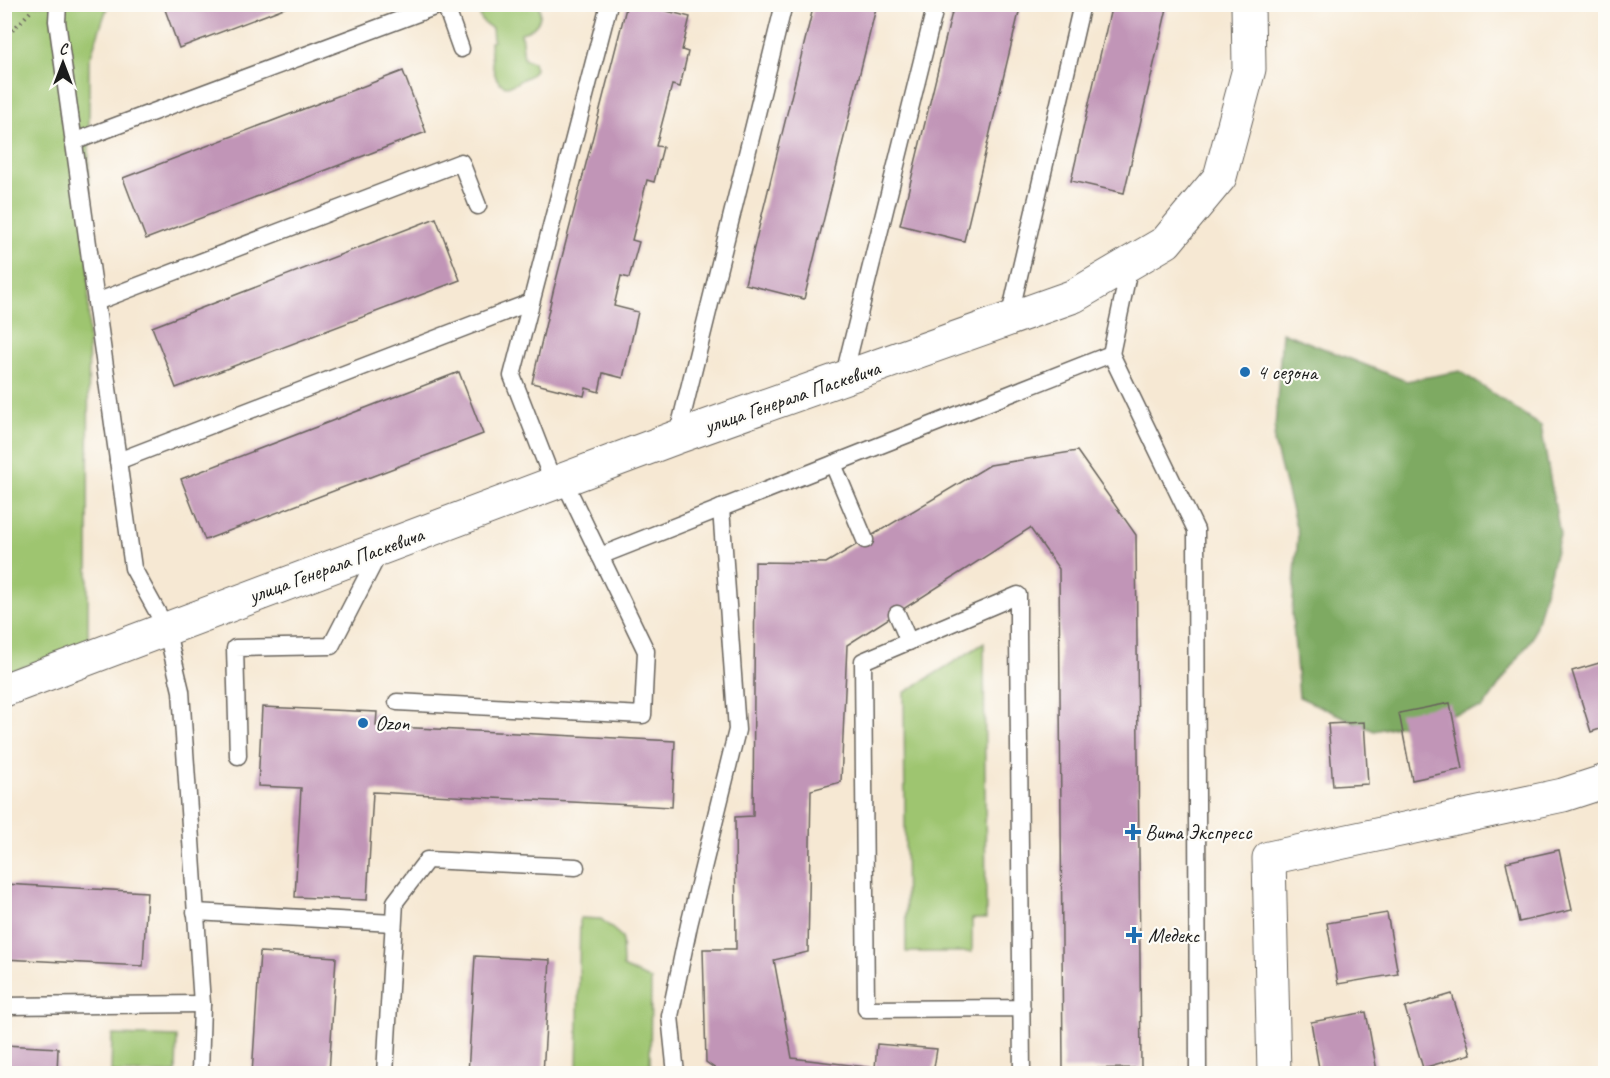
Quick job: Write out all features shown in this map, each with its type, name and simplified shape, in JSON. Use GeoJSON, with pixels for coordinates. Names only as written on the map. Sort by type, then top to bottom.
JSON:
{"type":"FeatureCollection","features":[{"type":"Feature","properties":{"kind":"street","name":"улица Генерала Паскевича"},"geometry":{"type":"LineString","coordinates":[[4,690],[677,437],[1074,296],[1166,242],[1220,177],[1249,69],[1248,4]]}},
{"type":"Feature","properties":{"kind":"street"},"geometry":{"type":"LineString","coordinates":[[1274,1074],[1269,858],[1563,795],[1605,781]]}},
{"type":"Feature","properties":{"kind":"lane"},"geometry":{"type":"LineString","coordinates":[[58,4],[57,21],[73,142],[133,568],[166,628],[181,691],[202,1004],[200,1074]]}},
{"type":"Feature","properties":{"kind":"lane"},"geometry":{"type":"LineString","coordinates":[[73,142],[444,4],[461,49]]}},
{"type":"Feature","properties":{"kind":"lane"},"geometry":{"type":"LineString","coordinates":[[397,702],[643,715],[646,651],[600,555],[559,483],[512,376],[609,4]]}},
{"type":"Feature","properties":{"kind":"lane"},"geometry":{"type":"LineString","coordinates":[[677,437],[784,4]]}},
{"type":"Feature","properties":{"kind":"lane"},"geometry":{"type":"LineString","coordinates":[[843,379],[936,4]]}},
{"type":"Feature","properties":{"kind":"lane"},"geometry":{"type":"LineString","coordinates":[[1009,319],[1082,4]]}},
{"type":"Feature","properties":{"kind":"lane"},"geometry":{"type":"LineString","coordinates":[[96,302],[461,162],[478,206]]}},
{"type":"Feature","properties":{"kind":"lane"},"geometry":{"type":"LineString","coordinates":[[1131,262],[1111,354],[1196,530],[1198,1074]]}},
{"type":"Feature","properties":{"kind":"lane"},"geometry":{"type":"LineString","coordinates":[[118,461],[531,302]]}},
{"type":"Feature","properties":{"kind":"lane"},"geometry":{"type":"LineString","coordinates":[[600,555],[1111,354]]}},
{"type":"Feature","properties":{"kind":"lane"},"geometry":{"type":"LineString","coordinates":[[833,464],[865,540]]}},
{"type":"Feature","properties":{"kind":"lane"},"geometry":{"type":"LineString","coordinates":[[676,1074],[670,1016],[689,926],[737,730],[721,508]]}},
{"type":"Feature","properties":{"kind":"lane"},"geometry":{"type":"LineString","coordinates":[[238,756],[235,648],[331,646],[382,548]]}},
{"type":"Feature","properties":{"kind":"lane"},"geometry":{"type":"LineString","coordinates":[[1022,1008],[866,1009],[863,662],[1018,595],[1022,1008],[1022,1074]]}},
{"type":"Feature","properties":{"kind":"lane"},"geometry":{"type":"LineString","coordinates":[[897,614],[909,642]]}},
{"type":"Feature","properties":{"kind":"lane"},"geometry":{"type":"LineString","coordinates":[[386,1074],[394,902],[427,860],[576,867]]}},
{"type":"Feature","properties":{"kind":"lane"},"geometry":{"type":"LineString","coordinates":[[195,912],[393,923]]}},
{"type":"Feature","properties":{"kind":"lane"},"geometry":{"type":"LineString","coordinates":[[4,1006],[202,1004]]}},
{"type":"Feature","properties":{"kind":"path"},"geometry":{"type":"LineString","coordinates":[[4,39],[38,4]]}},
{"type":"Feature","properties":{"kind":"green space"},"geometry":{"type":"Polygon","coordinates":[[[481,4],[539,5],[540,15],[537,24],[521,33],[524,59],[533,62],[535,69],[530,76],[512,85],[499,82],[495,76],[490,50],[490,42],[493,41],[492,28],[481,19],[479,13],[481,4]]]}},
{"type":"Feature","properties":{"kind":"green space"},"geometry":{"type":"Polygon","coordinates":[[[5,5],[108,5],[89,61],[88,643],[5,674],[5,5]]]}},
{"type":"Feature","properties":{"kind":"green space"},"geometry":{"type":"Polygon","coordinates":[[[1282,332],[1406,381],[1460,371],[1541,426],[1560,535],[1533,637],[1483,708],[1374,731],[1299,697],[1292,613],[1298,534],[1274,442],[1282,332]]]}},
{"type":"Feature","properties":{"kind":"green space"},"geometry":{"type":"Polygon","coordinates":[[[984,643],[986,919],[972,919],[972,952],[906,952],[904,693],[984,643]]]}},
{"type":"Feature","properties":{"kind":"green space"},"geometry":{"type":"Polygon","coordinates":[[[580,918],[601,919],[622,937],[623,967],[651,980],[650,1073],[577,1073],[580,918]]]}},
{"type":"Feature","properties":{"kind":"green space"},"geometry":{"type":"Polygon","coordinates":[[[112,1035],[177,1037],[176,1073],[111,1073],[112,1035]]]}},
{"type":"Feature","properties":{"kind":"building"},"geometry":{"type":"Polygon","coordinates":[[[163,4],[292,4],[292,5],[179,48],[163,4]]]}},
{"type":"Feature","properties":{"kind":"building"},"geometry":{"type":"Polygon","coordinates":[[[627,4],[640,4],[690,17],[682,50],[688,52],[680,87],[672,85],[656,146],[663,147],[654,182],[647,180],[632,240],[639,242],[629,278],[621,276],[614,306],[638,312],[623,378],[603,373],[599,392],[586,388],[584,396],[532,383],[627,4]]]}},
{"type":"Feature","properties":{"kind":"building"},"geometry":{"type":"Polygon","coordinates":[[[814,4],[860,4],[876,8],[804,299],[745,284],[814,4]]]}},
{"type":"Feature","properties":{"kind":"building"},"geometry":{"type":"Polygon","coordinates":[[[954,4],[1021,4],[964,241],[900,225],[954,4]]]}},
{"type":"Feature","properties":{"kind":"building"},"geometry":{"type":"Polygon","coordinates":[[[1112,4],[1168,4],[1124,193],[1071,181],[1112,4]]]}},
{"type":"Feature","properties":{"kind":"building"},"geometry":{"type":"Polygon","coordinates":[[[403,71],[426,132],[146,239],[123,178],[403,71]]]}},
{"type":"Feature","properties":{"kind":"building"},"geometry":{"type":"Polygon","coordinates":[[[436,218],[460,280],[176,388],[152,327],[436,218]]]}},
{"type":"Feature","properties":{"kind":"building"},"geometry":{"type":"Polygon","coordinates":[[[459,372],[483,434],[205,540],[181,479],[459,372]]]}},
{"type":"Feature","properties":{"kind":"building"},"geometry":{"type":"Polygon","coordinates":[[[1077,451],[1136,535],[1141,1068],[1063,1069],[1059,569],[1030,528],[847,645],[841,782],[811,790],[808,952],[774,960],[792,1058],[875,1068],[877,1044],[937,1049],[933,1074],[723,1074],[706,1062],[703,949],[736,949],[735,817],[753,816],[755,562],[826,563],[990,465],[1077,451]]]}},
{"type":"Feature","properties":{"kind":"building"},"geometry":{"type":"Polygon","coordinates":[[[1606,661],[1606,727],[1591,732],[1572,671],[1606,661]]]}},
{"type":"Feature","properties":{"kind":"building"},"geometry":{"type":"Polygon","coordinates":[[[1450,703],[1463,769],[1412,780],[1399,713],[1450,703]]]}},
{"type":"Feature","properties":{"kind":"building"},"geometry":{"type":"Polygon","coordinates":[[[262,707],[377,712],[376,726],[675,741],[672,807],[373,792],[367,900],[295,897],[301,788],[258,786],[262,707]]]}},
{"type":"Feature","properties":{"kind":"building"},"geometry":{"type":"Polygon","coordinates":[[[1364,722],[1368,784],[1333,786],[1328,724],[1364,722]]]}},
{"type":"Feature","properties":{"kind":"building"},"geometry":{"type":"Polygon","coordinates":[[[1559,850],[1572,910],[1519,922],[1506,862],[1559,850]]]}},
{"type":"Feature","properties":{"kind":"building"},"geometry":{"type":"Polygon","coordinates":[[[4,884],[147,892],[143,966],[4,959],[4,884]]]}},
{"type":"Feature","properties":{"kind":"building"},"geometry":{"type":"Polygon","coordinates":[[[1387,913],[1398,974],[1338,984],[1327,923],[1387,913]]]}},
{"type":"Feature","properties":{"kind":"building"},"geometry":{"type":"Polygon","coordinates":[[[260,952],[336,957],[329,1074],[252,1074],[260,952]]]}},
{"type":"Feature","properties":{"kind":"building"},"geometry":{"type":"Polygon","coordinates":[[[475,956],[550,960],[543,1074],[468,1074],[475,956]]]}},
{"type":"Feature","properties":{"kind":"building"},"geometry":{"type":"Polygon","coordinates":[[[1452,994],[1471,1054],[1423,1068],[1405,1008],[1452,994]]]}},
{"type":"Feature","properties":{"kind":"building"},"geometry":{"type":"Polygon","coordinates":[[[1366,1012],[1377,1071],[1365,1074],[1320,1074],[1311,1022],[1366,1012]]]}},
{"type":"Feature","properties":{"kind":"building"},"geometry":{"type":"Polygon","coordinates":[[[4,1045],[58,1048],[57,1074],[4,1074],[4,1045]]]}},
{"type":"Feature","properties":{"kind":"place","name":"4 сезона"},"geometry":{"type":"Point","coordinates":[1245,372]}},
{"type":"Feature","properties":{"kind":"place","name":"Ozon"},"geometry":{"type":"Point","coordinates":[363,723]}},
{"type":"Feature","properties":{"kind":"place","name":"Вита Экспресс"},"geometry":{"type":"Point","coordinates":[1133,832]}},
{"type":"Feature","properties":{"kind":"place","name":"Медекс"},"geometry":{"type":"Point","coordinates":[1134,935]}}]}
